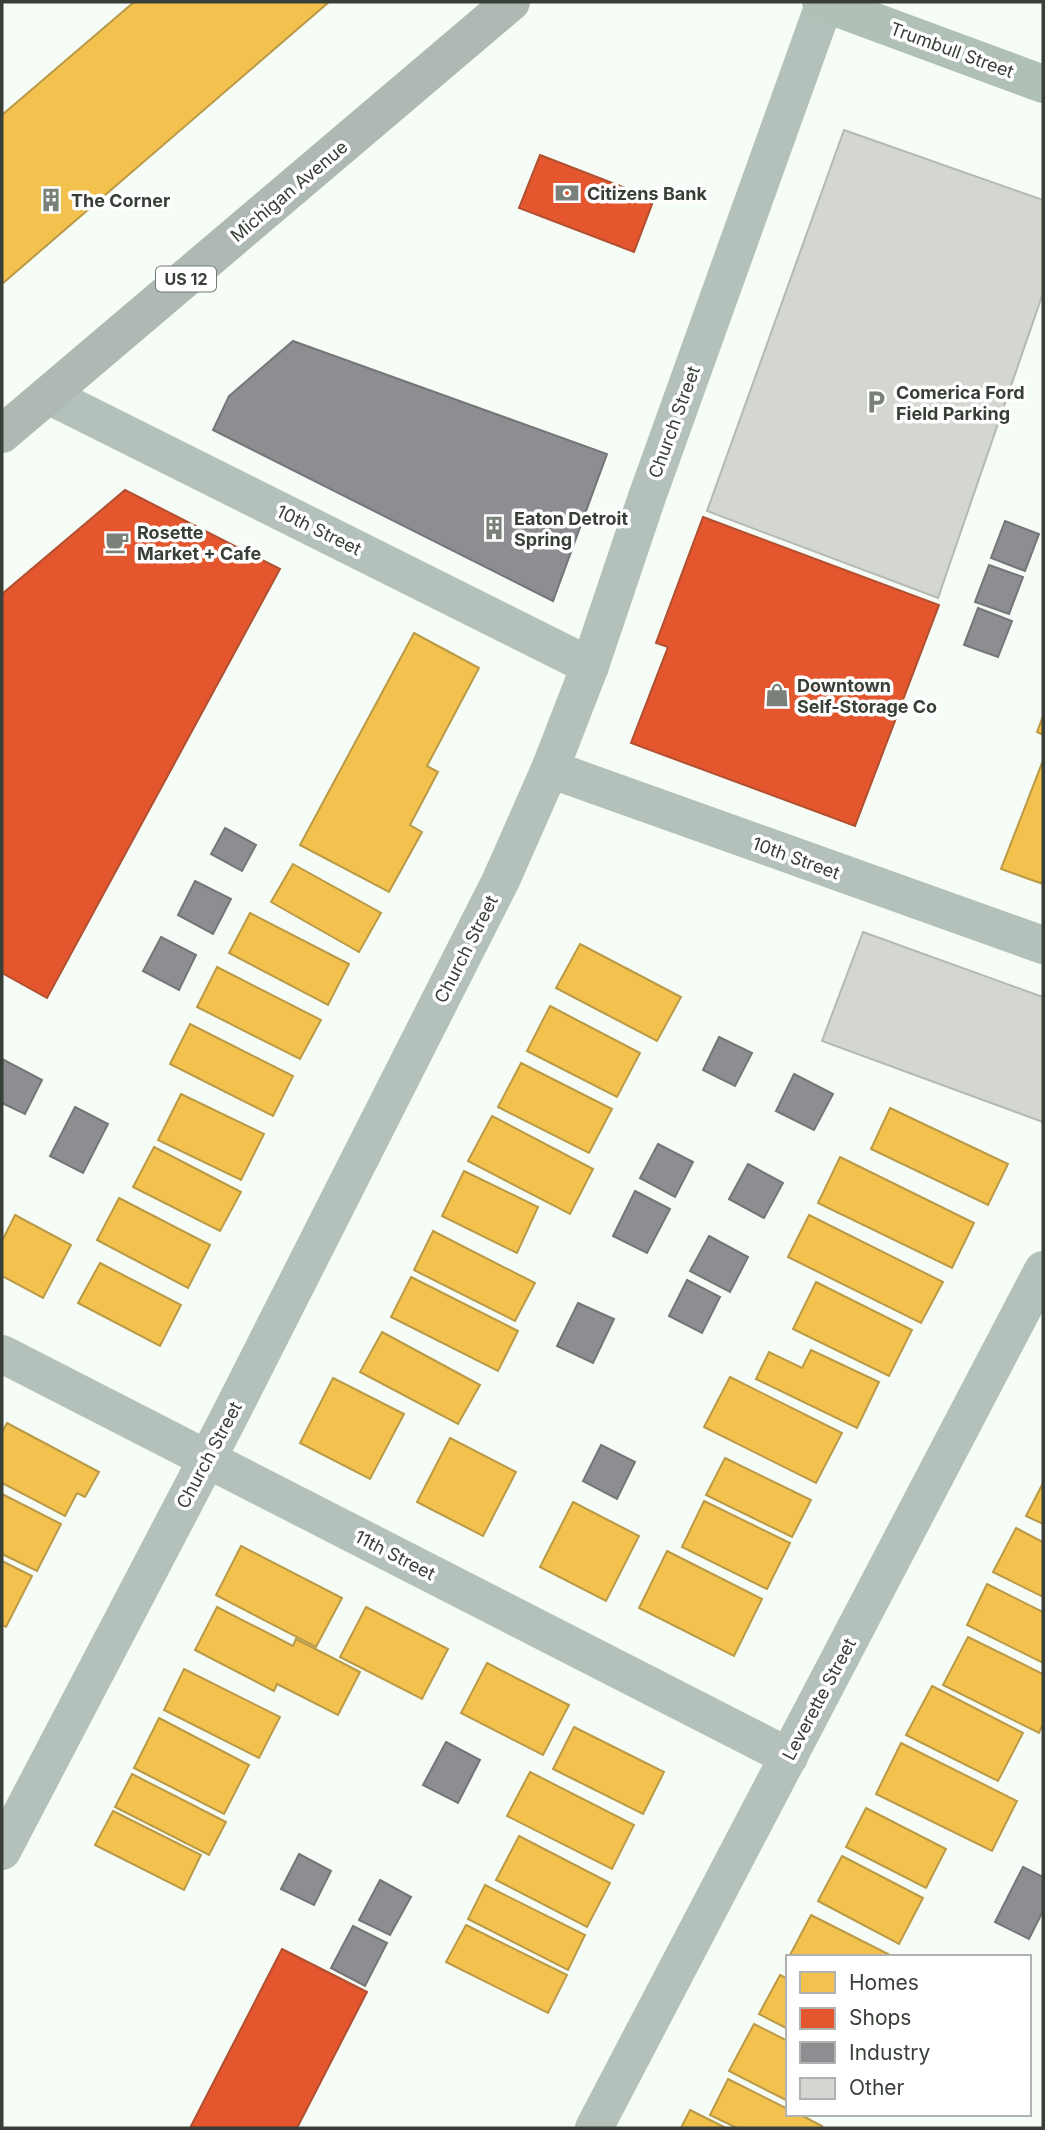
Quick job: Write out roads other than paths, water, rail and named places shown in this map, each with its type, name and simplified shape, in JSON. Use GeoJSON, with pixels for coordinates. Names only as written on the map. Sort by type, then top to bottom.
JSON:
{"type":"FeatureCollection","features":[{"type":"Feature","properties":{"kind":"main road","name":"Michigan Avenue"},"geometry":{"type":"LineString","coordinates":[[2,435],[511,2]]}},
{"type":"Feature","properties":{"kind":"street","name":"Trumbull Street"},"geometry":{"type":"LineString","coordinates":[[824,2],[1043,84]]}},
{"type":"Feature","properties":{"kind":"street","name":"Church Street"},"geometry":{"type":"LineString","coordinates":[[2,1851],[207,1459],[501,880],[550,769],[590,666],[647,497],[824,2]]}},
{"type":"Feature","properties":{"kind":"street","name":"10th Street"},"geometry":{"type":"LineString","coordinates":[[48,395],[590,666]]}},
{"type":"Feature","properties":{"kind":"street","name":"10th Street"},"geometry":{"type":"LineString","coordinates":[[550,769],[1043,946]]}},
{"type":"Feature","properties":{"kind":"street","name":"Leverette Street"},"geometry":{"type":"LineString","coordinates":[[594,2128],[1043,1270]]}},
{"type":"Feature","properties":{"kind":"street","name":"11th Street"},"geometry":{"type":"LineString","coordinates":[[2,1354],[789,1756]]}},
{"type":"Feature","properties":{"kind":"place","name":"Citizens Bank"},"geometry":{"type":"Point","coordinates":[567,193]}},
{"type":"Feature","properties":{"kind":"place","name":"The Corner"},"geometry":{"type":"Point","coordinates":[51,200]}},
{"type":"Feature","properties":{"kind":"place","name":"Comerica Ford Field Parking"},"geometry":{"type":"Point","coordinates":[876,402]}},
{"type":"Feature","properties":{"kind":"place","name":"Eaton Detroit Spring"},"geometry":{"type":"Point","coordinates":[494,528]}},
{"type":"Feature","properties":{"kind":"place","name":"Rosette Market + Cafe"},"geometry":{"type":"Point","coordinates":[117,542]}},
{"type":"Feature","properties":{"kind":"place","name":"Downtown Self-Storage Co"},"geometry":{"type":"Point","coordinates":[777,695]}}]}
